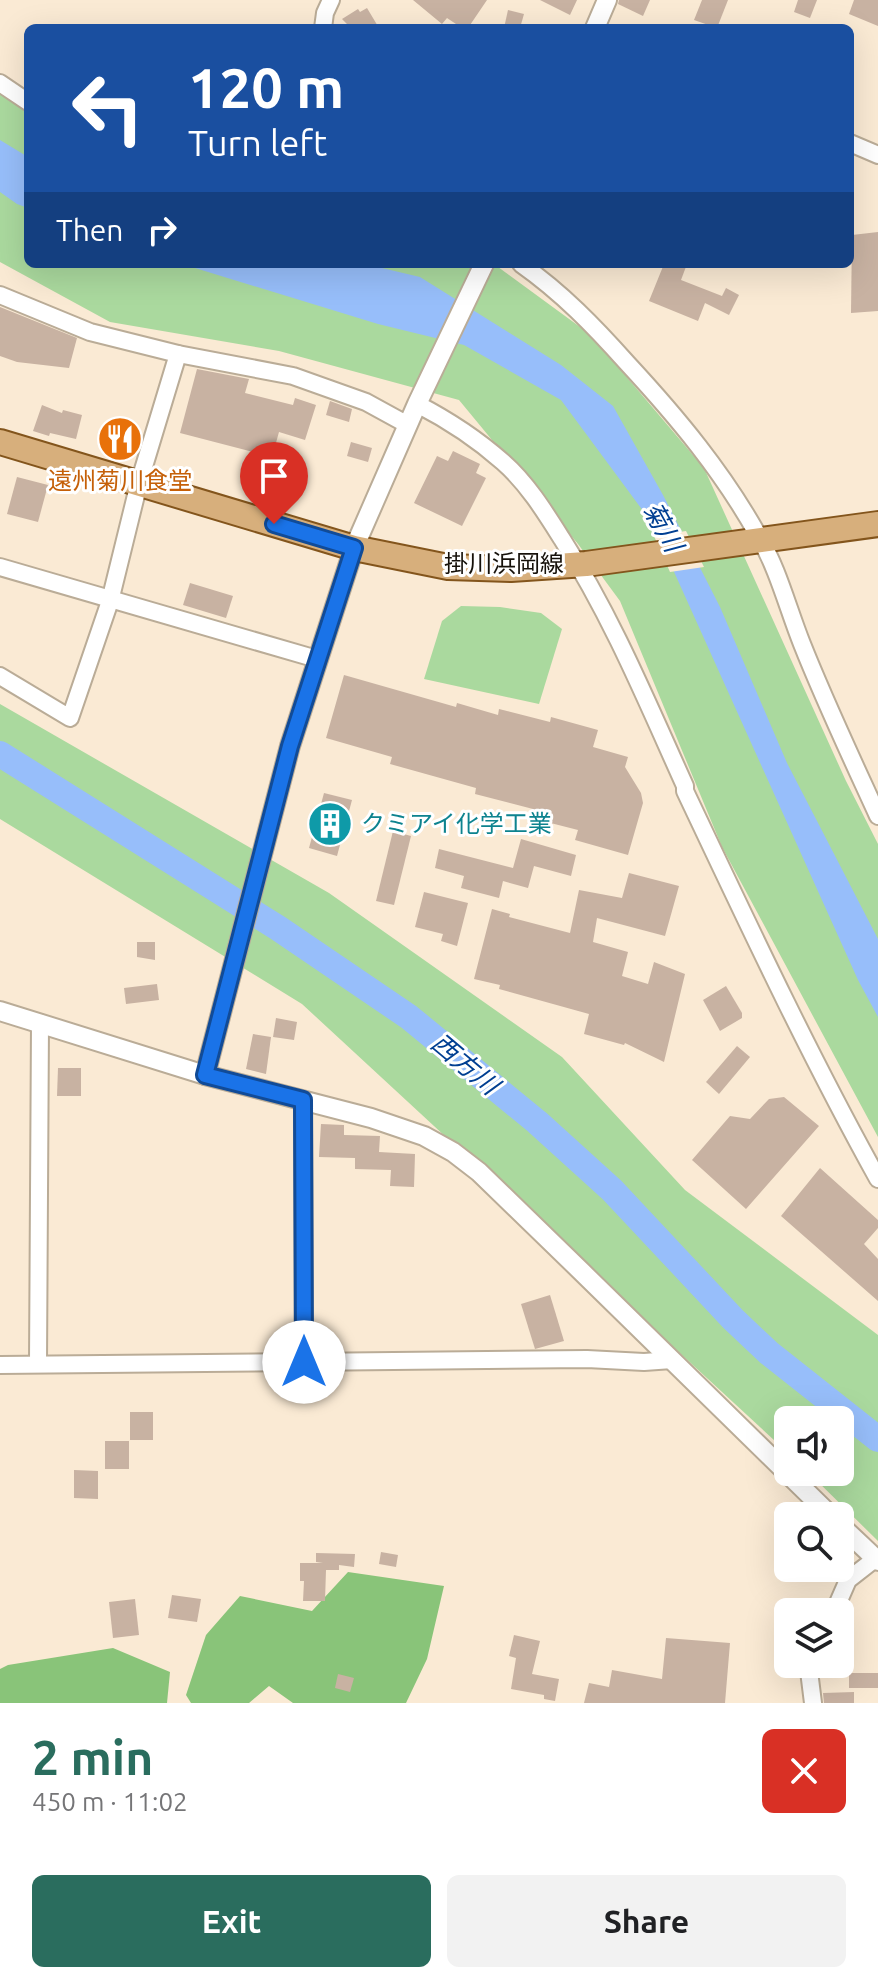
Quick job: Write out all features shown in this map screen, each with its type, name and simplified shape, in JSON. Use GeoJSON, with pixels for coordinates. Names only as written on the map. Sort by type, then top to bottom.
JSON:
{"type":"FeatureCollection","features":[{"type":"Feature","properties":{"kind":"main road","name":"掛川浜岡線"},"geometry":{"type":"LineString","coordinates":[[0,442],[354,548],[448,567],[511,569],[582,564],[878,524]]}},
{"type":"Feature","properties":{"kind":"street"},"geometry":{"type":"LineString","coordinates":[[324,24],[331,0]]}},
{"type":"Feature","properties":{"kind":"street"},"geometry":{"type":"LineString","coordinates":[[597,24],[607,0]]}},
{"type":"Feature","properties":{"kind":"street"},"geometry":{"type":"LineString","coordinates":[[0,83],[24,99]]}},
{"type":"Feature","properties":{"kind":"street"},"geometry":{"type":"LineString","coordinates":[[854,145],[878,155]]}},
{"type":"Feature","properties":{"kind":"street"},"geometry":{"type":"LineString","coordinates":[[205,1075],[290,746],[354,548],[482,268]]}},
{"type":"Feature","properties":{"kind":"street"},"geometry":{"type":"LineString","coordinates":[[526,268],[588,319],[664,401],[706,454],[761,539],[832,717],[878,816]]}},
{"type":"Feature","properties":{"kind":"street"},"geometry":{"type":"LineString","coordinates":[[0,295],[90,332],[178,354],[293,376],[366,402],[408,425]]}},
{"type":"Feature","properties":{"kind":"street"},"geometry":{"type":"LineString","coordinates":[[0,676],[70,718],[110,601],[139,483],[178,354]]}},
{"type":"Feature","properties":{"kind":"street"},"geometry":{"type":"LineString","coordinates":[[420,400],[504,463],[539,502],[582,564],[759,951],[821,1077],[878,1179]]}},
{"type":"Feature","properties":{"kind":"street"},"geometry":{"type":"LineString","coordinates":[[0,567],[317,659]]}},
{"type":"Feature","properties":{"kind":"street"},"geometry":{"type":"LineString","coordinates":[[0,1011],[205,1075],[410,1131],[453,1152],[479,1172],[817,1502]]}},
{"type":"Feature","properties":{"kind":"street"},"geometry":{"type":"LineString","coordinates":[[38,1364],[40,1023]]}},
{"type":"Feature","properties":{"kind":"street"},"geometry":{"type":"LineString","coordinates":[[303,1100],[304,1362]]}},
{"type":"Feature","properties":{"kind":"street"},"geometry":{"type":"LineString","coordinates":[[0,1365],[672,1360]]}},
{"type":"Feature","properties":{"kind":"street"},"geometry":{"type":"LineString","coordinates":[[840,1598],[848,1580],[876,1560],[854,1539]]}},
{"type":"Feature","properties":{"kind":"street"},"geometry":{"type":"LineString","coordinates":[[810,1678],[813,1703]]}},
{"type":"Feature","properties":{"kind":"green space"},"geometry":{"type":"Polygon","coordinates":[[[0,92],[24,107],[24,268],[499,268],[591,335],[704,468],[846,781],[878,844],[878,1137],[722,847],[620,601],[578,544],[459,400],[279,351],[110,322],[0,262],[0,92]]]}},
{"type":"Feature","properties":{"kind":"green space"},"geometry":{"type":"Polygon","coordinates":[[[461,606],[500,607],[541,613],[562,629],[539,704],[424,679],[442,621],[461,606]]]}},
{"type":"Feature","properties":{"kind":"green space"},"geometry":{"type":"Polygon","coordinates":[[[0,704],[329,893],[562,1057],[685,1190],[878,1335],[878,1541],[854,1517],[854,1502],[838,1502],[822,1486],[854,1486],[854,1406],[774,1406],[774,1440],[302,1004],[0,819],[0,704]]]}},
{"type":"Feature","properties":{"kind":"green space"},"geometry":{"type":"Polygon","coordinates":[[[348,1572],[444,1586],[427,1659],[406,1703],[293,1703],[269,1686],[249,1703],[191,1703],[186,1695],[206,1635],[240,1596],[312,1611],[348,1572]]]}},
{"type":"Feature","properties":{"kind":"green space"},"geometry":{"type":"Polygon","coordinates":[[[113,1648],[170,1672],[167,1703],[0,1703],[0,1669],[8,1665],[113,1648]]]}},
{"type":"Feature","properties":{"kind":"water"},"geometry":{"type":"Polygon","coordinates":[[[0,140],[24,155],[24,207],[0,192],[0,140]]]}},
{"type":"Feature","properties":{"kind":"water","name":"菊川"},"geometry":{"type":"Polygon","coordinates":[[[195,268],[382,268],[420,277],[561,365],[613,406],[720,607],[787,763],[878,939],[878,1017],[858,980],[652,523],[561,400],[464,345],[378,324],[195,268]]]}},
{"type":"Feature","properties":{"kind":"pier"},"geometry":{"type":"Polygon","coordinates":[[[686,531],[704,567],[670,572],[654,536],[686,531]]]}},
{"type":"Feature","properties":{"kind":"building"},"geometry":{"type":"Polygon","coordinates":[[[413,0],[487,0],[471,24],[456,24],[447,18],[442,24],[413,0]]]}},
{"type":"Feature","properties":{"kind":"building"},"geometry":{"type":"Polygon","coordinates":[[[540,0],[577,0],[570,15],[540,0]]]}},
{"type":"Feature","properties":{"kind":"building"},"geometry":{"type":"Polygon","coordinates":[[[619,0],[650,0],[643,16],[618,4],[619,0]]]}},
{"type":"Feature","properties":{"kind":"building"},"geometry":{"type":"Polygon","coordinates":[[[702,0],[728,0],[719,24],[694,20],[702,0]]]}},
{"type":"Feature","properties":{"kind":"building"},"geometry":{"type":"Polygon","coordinates":[[[798,0],[817,0],[810,18],[794,12],[798,0]]]}},
{"type":"Feature","properties":{"kind":"building"},"geometry":{"type":"Polygon","coordinates":[[[854,0],[878,0],[878,26],[849,14],[854,0]]]}},
{"type":"Feature","properties":{"kind":"building"},"geometry":{"type":"Polygon","coordinates":[[[367,8],[377,24],[347,24],[342,19],[358,9],[360,12],[367,8]]]}},
{"type":"Feature","properties":{"kind":"building"},"geometry":{"type":"Polygon","coordinates":[[[508,10],[524,14],[521,24],[505,24],[508,10]]]}},
{"type":"Feature","properties":{"kind":"building"},"geometry":{"type":"Polygon","coordinates":[[[878,232],[878,311],[851,313],[854,235],[878,232]]]}},
{"type":"Feature","properties":{"kind":"building"},"geometry":{"type":"Polygon","coordinates":[[[662,268],[686,268],[681,280],[722,296],[726,288],[739,295],[729,315],[705,303],[698,321],[649,301],[662,268]]]}},
{"type":"Feature","properties":{"kind":"building"},"geometry":{"type":"Polygon","coordinates":[[[0,307],[77,338],[69,368],[17,362],[0,356],[0,307]]]}},
{"type":"Feature","properties":{"kind":"building"},"geometry":{"type":"Polygon","coordinates":[[[197,369],[249,379],[245,393],[293,405],[295,398],[316,405],[305,440],[279,432],[272,457],[180,433],[197,369]]]}},
{"type":"Feature","properties":{"kind":"building"},"geometry":{"type":"Polygon","coordinates":[[[330,401],[352,409],[349,422],[326,415],[330,401]]]}},
{"type":"Feature","properties":{"kind":"building"},"geometry":{"type":"Polygon","coordinates":[[[42,405],[62,413],[63,410],[82,415],[76,439],[33,431],[42,405]]]}},
{"type":"Feature","properties":{"kind":"building","name":"遠州菊川食堂"},"geometry":{"type":"Polygon","coordinates":[[[110,421],[138,429],[130,458],[102,449],[110,421]]]}},
{"type":"Feature","properties":{"kind":"building"},"geometry":{"type":"Polygon","coordinates":[[[351,442],[372,448],[368,462],[347,456],[351,442]]]}},
{"type":"Feature","properties":{"kind":"building"},"geometry":{"type":"Polygon","coordinates":[[[453,451],[480,464],[476,473],[486,478],[462,526],[414,503],[437,456],[448,461],[453,451]]]}},
{"type":"Feature","properties":{"kind":"building"},"geometry":{"type":"Polygon","coordinates":[[[17,477],[48,485],[38,522],[7,514],[17,477]]]}},
{"type":"Feature","properties":{"kind":"building"},"geometry":{"type":"Polygon","coordinates":[[[190,583],[233,596],[226,618],[183,605],[190,583]]]}},
{"type":"Feature","properties":{"kind":"building"},"geometry":{"type":"Polygon","coordinates":[[[344,675],[456,707],[457,703],[498,715],[499,709],[550,722],[551,717],[598,730],[593,747],[628,757],[625,767],[641,793],[643,803],[628,855],[575,840],[578,830],[531,818],[533,809],[475,794],[476,788],[390,764],[392,757],[326,738],[344,675]]]}},
{"type":"Feature","properties":{"kind":"building","name":"クミアイ化学工業"},"geometry":{"type":"Polygon","coordinates":[[[324,793],[352,800],[337,856],[309,848],[324,793]]]}},
{"type":"Feature","properties":{"kind":"building"},"geometry":{"type":"Polygon","coordinates":[[[393,831],[411,836],[394,905],[376,901],[393,831]]]}},
{"type":"Feature","properties":{"kind":"building"},"geometry":{"type":"Polygon","coordinates":[[[521,839],[576,855],[571,876],[534,866],[528,888],[503,881],[499,898],[461,888],[464,876],[435,868],[439,849],[513,868],[521,839]]]}},
{"type":"Feature","properties":{"kind":"building"},"geometry":{"type":"Polygon","coordinates":[[[629,873],[679,886],[665,936],[597,918],[593,942],[628,952],[622,976],[648,984],[654,962],[685,974],[664,1062],[625,1043],[584,1034],[589,1014],[474,979],[492,909],[510,914],[509,917],[570,933],[579,890],[622,898],[629,873]]]}},
{"type":"Feature","properties":{"kind":"building"},"geometry":{"type":"Polygon","coordinates":[[[424,892],[468,903],[457,946],[441,941],[443,934],[415,927],[424,892]]]}},
{"type":"Feature","properties":{"kind":"building"},"geometry":{"type":"Polygon","coordinates":[[[137,942],[155,942],[155,960],[137,957],[137,942]]]}},
{"type":"Feature","properties":{"kind":"building"},"geometry":{"type":"Polygon","coordinates":[[[157,984],[159,1000],[126,1004],[124,988],[157,984]]]}},
{"type":"Feature","properties":{"kind":"building"},"geometry":{"type":"Polygon","coordinates":[[[726,986],[742,1018],[720,1031],[703,1000],[726,986]]]}},
{"type":"Feature","properties":{"kind":"building"},"geometry":{"type":"Polygon","coordinates":[[[276,1018],[297,1022],[294,1040],[273,1037],[276,1018]]]}},
{"type":"Feature","properties":{"kind":"building"},"geometry":{"type":"Polygon","coordinates":[[[253,1034],[271,1037],[266,1074],[246,1069],[253,1034]]]}},
{"type":"Feature","properties":{"kind":"building"},"geometry":{"type":"Polygon","coordinates":[[[737,1046],[750,1057],[719,1094],[706,1082],[737,1046]]]}},
{"type":"Feature","properties":{"kind":"building"},"geometry":{"type":"Polygon","coordinates":[[[58,1068],[81,1068],[81,1096],[57,1096],[58,1068]]]}},
{"type":"Feature","properties":{"kind":"building"},"geometry":{"type":"Polygon","coordinates":[[[784,1097],[819,1126],[746,1209],[692,1160],[730,1116],[750,1119],[769,1099],[784,1097]]]}},
{"type":"Feature","properties":{"kind":"building"},"geometry":{"type":"Polygon","coordinates":[[[321,1124],[344,1125],[344,1135],[380,1136],[379,1152],[415,1154],[414,1187],[390,1186],[391,1170],[355,1169],[355,1158],[319,1157],[321,1124]]]}},
{"type":"Feature","properties":{"kind":"building"},"geometry":{"type":"Polygon","coordinates":[[[820,1168],[878,1220],[878,1228],[864,1244],[878,1259],[878,1301],[781,1216],[820,1168]]]}},
{"type":"Feature","properties":{"kind":"building"},"geometry":{"type":"Polygon","coordinates":[[[550,1295],[564,1341],[535,1349],[521,1304],[550,1295]]]}},
{"type":"Feature","properties":{"kind":"building"},"geometry":{"type":"Polygon","coordinates":[[[130,1412],[153,1412],[153,1440],[130,1440],[130,1412]]]}},
{"type":"Feature","properties":{"kind":"building"},"geometry":{"type":"Polygon","coordinates":[[[105,1441],[129,1441],[129,1469],[105,1469],[105,1441]]]}},
{"type":"Feature","properties":{"kind":"building"},"geometry":{"type":"Polygon","coordinates":[[[74,1470],[98,1471],[98,1499],[74,1498],[74,1470]]]}},
{"type":"Feature","properties":{"kind":"building"},"geometry":{"type":"Polygon","coordinates":[[[381,1552],[398,1555],[396,1567],[379,1564],[381,1552]]]}},
{"type":"Feature","properties":{"kind":"building"},"geometry":{"type":"Polygon","coordinates":[[[316,1553],[355,1554],[354,1567],[339,1565],[339,1570],[326,1570],[325,1601],[303,1601],[304,1581],[300,1581],[300,1563],[323,1563],[316,1562],[316,1553]]]}},
{"type":"Feature","properties":{"kind":"building"},"geometry":{"type":"Polygon","coordinates":[[[172,1595],[201,1599],[197,1622],[168,1618],[172,1595]]]}},
{"type":"Feature","properties":{"kind":"building"},"geometry":{"type":"Polygon","coordinates":[[[135,1599],[139,1635],[113,1638],[109,1602],[135,1599]]]}},
{"type":"Feature","properties":{"kind":"building"},"geometry":{"type":"Polygon","coordinates":[[[514,1635],[540,1641],[532,1674],[559,1679],[555,1701],[544,1699],[544,1695],[511,1689],[516,1658],[509,1656],[514,1635]]]}},
{"type":"Feature","properties":{"kind":"building"},"geometry":{"type":"Polygon","coordinates":[[[666,1638],[730,1643],[725,1703],[584,1703],[589,1683],[609,1687],[612,1670],[662,1679],[666,1638]]]}},
{"type":"Feature","properties":{"kind":"building"},"geometry":{"type":"Polygon","coordinates":[[[854,1673],[878,1673],[878,1688],[849,1688],[849,1678],[854,1678],[854,1673]]]}},
{"type":"Feature","properties":{"kind":"building"},"geometry":{"type":"Polygon","coordinates":[[[338,1674],[354,1678],[350,1692],[335,1688],[338,1674]]]}},
{"type":"Feature","properties":{"kind":"building"},"geometry":{"type":"Polygon","coordinates":[[[854,1692],[854,1703],[824,1703],[823,1693],[854,1692]]]}},
{"type":"Feature","properties":{"kind":"waterway","name":"西方川"},"geometry":{"type":"LineString","coordinates":[[0,754],[278,928],[409,1017],[537,1122],[612,1190],[769,1353],[878,1439]]}},
{"type":"Feature","properties":{"kind":"place","name":"遠州菊川食堂"},"geometry":{"type":"Point","coordinates":[120,439]}},
{"type":"Feature","properties":{"kind":"place","name":"クミアイ化学工業"},"geometry":{"type":"Point","coordinates":[330,824]}},
{"type":"Feature","properties":{"kind":"route"},"geometry":{"type":"LineString","coordinates":[[274,524],[354,548],[290,746],[205,1075],[303,1100],[304,1362]]}}]}
